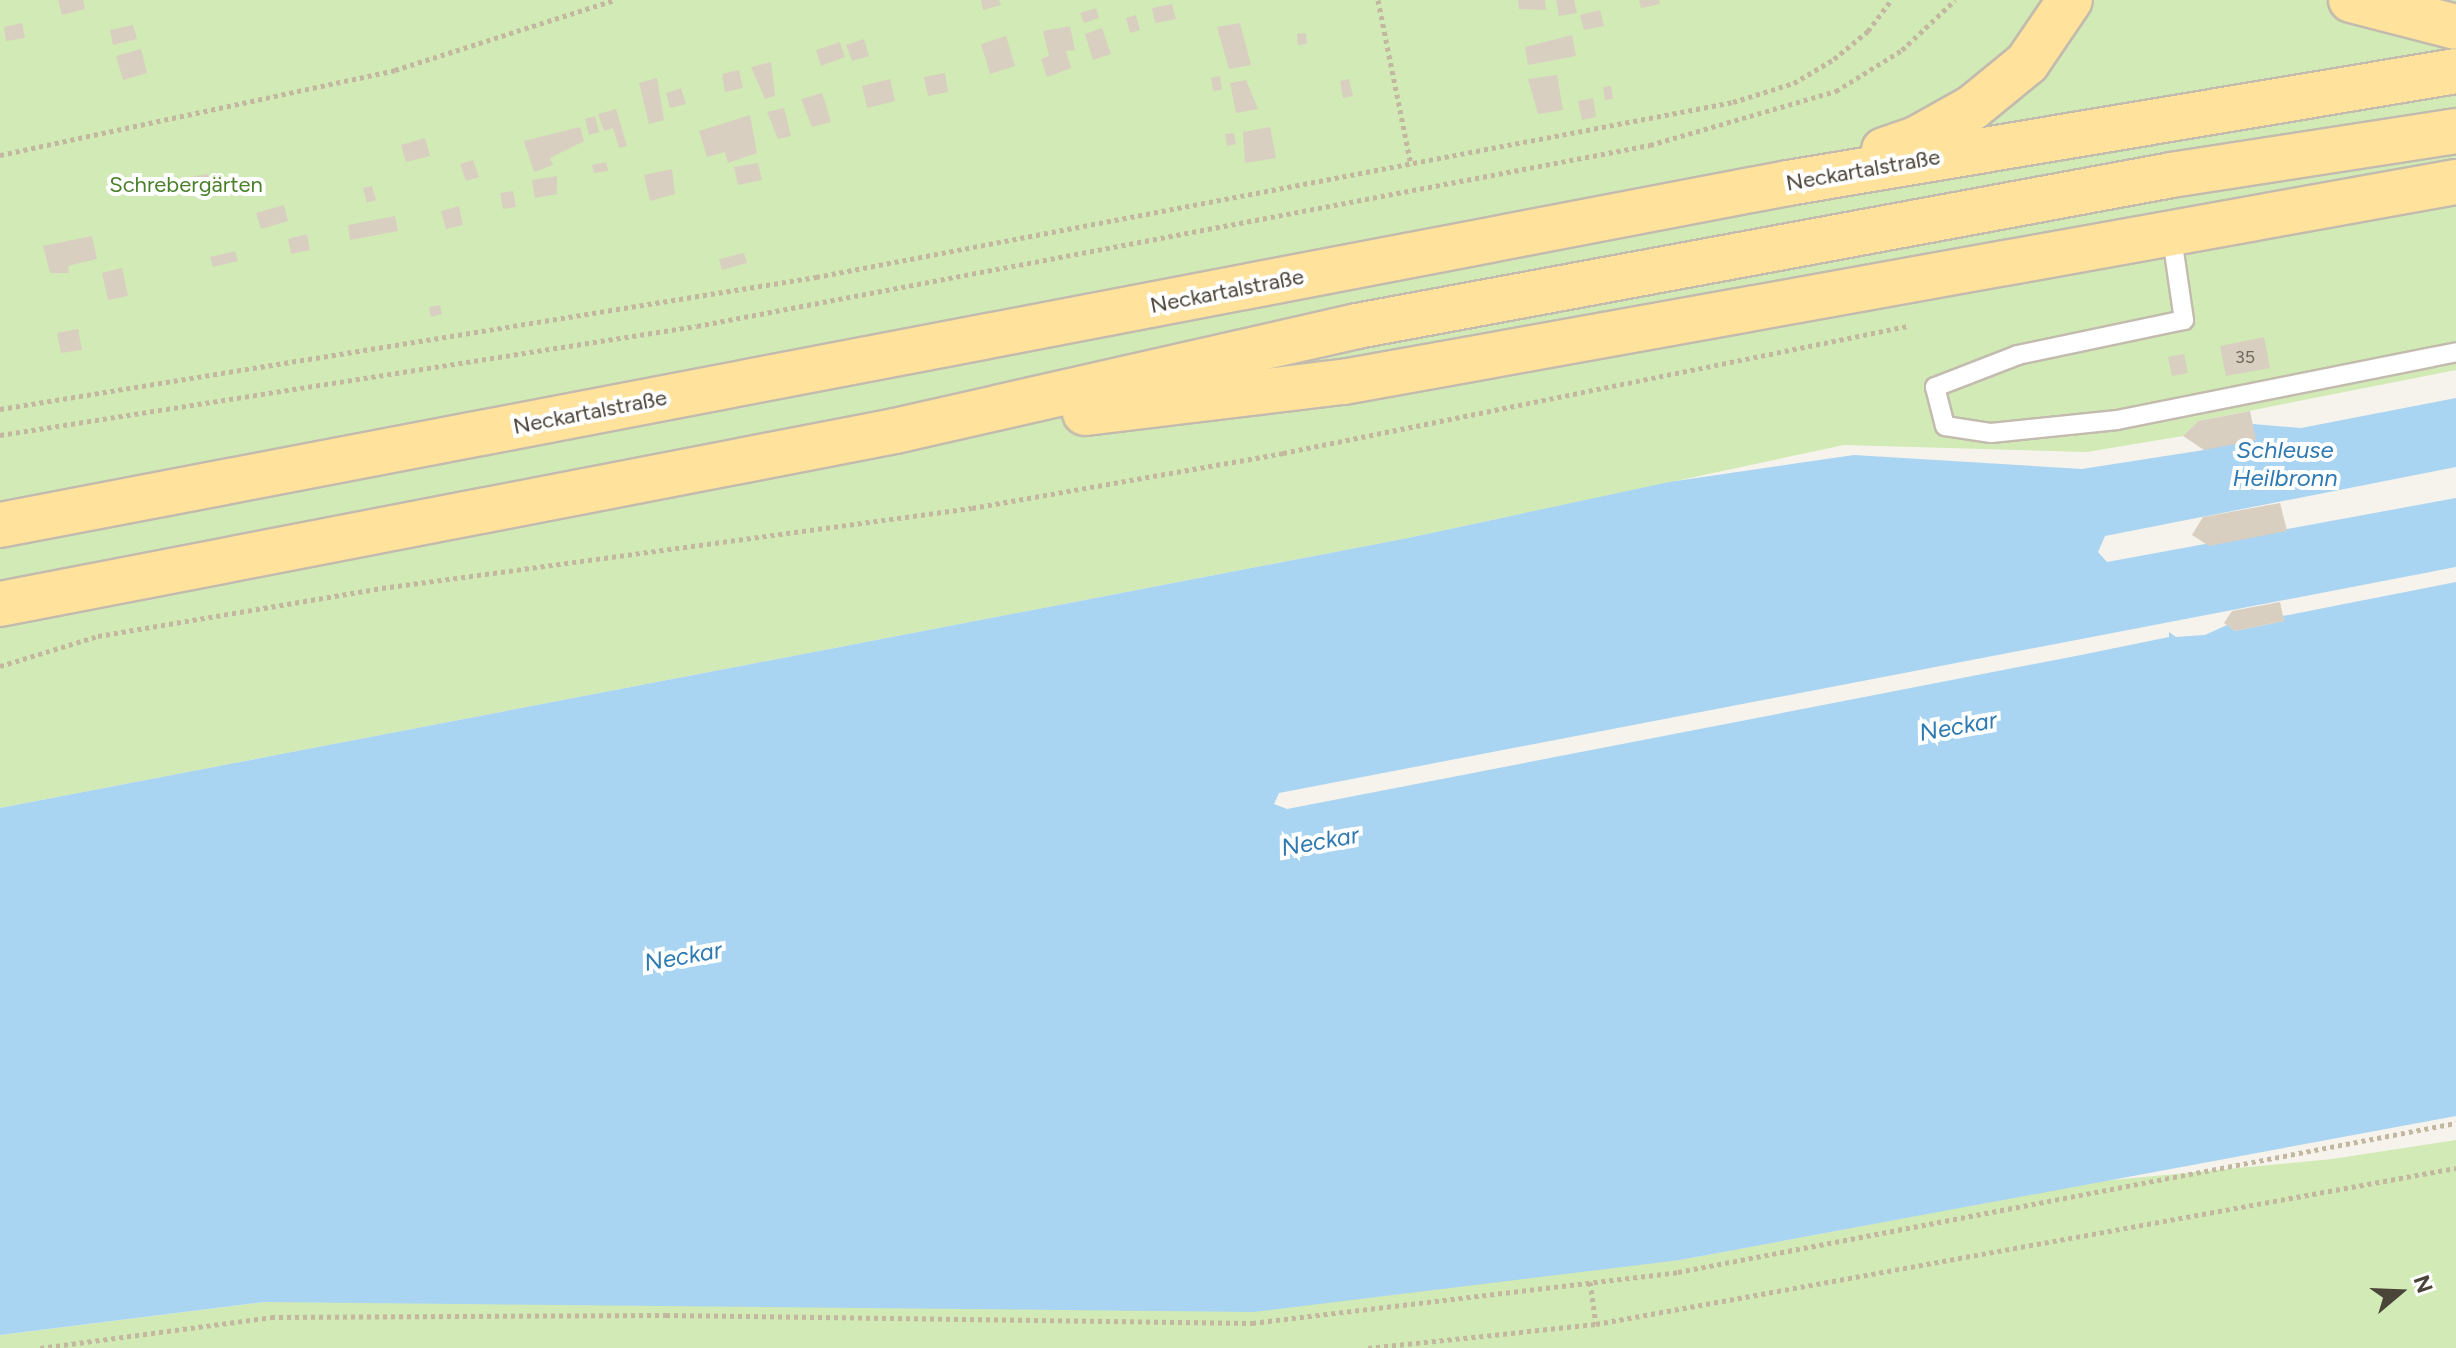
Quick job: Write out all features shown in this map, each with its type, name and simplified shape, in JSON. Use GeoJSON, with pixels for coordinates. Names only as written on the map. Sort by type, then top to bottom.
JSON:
{"type":"FeatureCollection","features":[{"type":"Feature","properties":{"kind":"main road"},"geometry":{"type":"LineString","coordinates":[[1788,183],[1918,138],[1972,108],[2027,63],[2070,0]]}},
{"type":"Feature","properties":{"kind":"main road"},"geometry":{"type":"LineString","coordinates":[[2351,0],[2456,27]]}},
{"type":"Feature","properties":{"kind":"main road","name":"Neckartalstraße"},"geometry":{"type":"LineString","coordinates":[[0,525],[1788,183],[2456,71]]}},
{"type":"Feature","properties":{"kind":"main road"},"geometry":{"type":"LineString","coordinates":[[0,604],[895,431],[1357,326],[2157,178],[2456,131]]}},
{"type":"Feature","properties":{"kind":"main road"},"geometry":{"type":"LineString","coordinates":[[895,431],[1343,382],[2456,182]]}},
{"type":"Feature","properties":{"kind":"lane"},"geometry":{"type":"LineString","coordinates":[[2171,231],[2184,320],[2018,355],[1935,387],[1945,426],[1991,433],[2117,420],[2456,352]]}},
{"type":"Feature","properties":{"kind":"path"},"geometry":{"type":"LineString","coordinates":[[0,155],[395,70],[615,0]]}},
{"type":"Feature","properties":{"kind":"path"},"geometry":{"type":"LineString","coordinates":[[1378,0],[1411,165]]}},
{"type":"Feature","properties":{"kind":"path"},"geometry":{"type":"LineString","coordinates":[[0,409],[605,314],[1411,165],[1733,102],[1794,83],[1868,31],[1891,0]]}},
{"type":"Feature","properties":{"kind":"path"},"geometry":{"type":"LineString","coordinates":[[0,435],[697,326],[1650,145],[1836,91],[1902,50],[1955,0]]}},
{"type":"Feature","properties":{"kind":"path"},"geometry":{"type":"LineString","coordinates":[[0,666],[98,636],[382,588],[956,511],[1252,459],[1917,324]]}},
{"type":"Feature","properties":{"kind":"path"},"geometry":{"type":"LineString","coordinates":[[40,1348],[271,1317],[666,1315],[1252,1323],[1678,1272],[2456,1123]]}},
{"type":"Feature","properties":{"kind":"path"},"geometry":{"type":"LineString","coordinates":[[1368,1348],[1596,1324],[2456,1168]]}},
{"type":"Feature","properties":{"kind":"path"},"geometry":{"type":"LineString","coordinates":[[1590,1282],[1596,1324]]}},
{"type":"Feature","properties":{"kind":"green space","name":"Schrebergärten"},"geometry":{"type":"Polygon","coordinates":[[[0,0],[2456,0],[2456,370],[2198,421],[2183,436],[2087,452],[1844,445],[1408,538],[0,808],[0,0]]]}},
{"type":"Feature","properties":{"kind":"green space"},"geometry":{"type":"Polygon","coordinates":[[[2456,1140],[2456,1348],[0,1348],[0,1335],[265,1302],[706,1303],[1680,1260],[2102,1181],[2332,1159],[2456,1140]]]}},
{"type":"Feature","properties":{"kind":"water"},"geometry":{"type":"Polygon","coordinates":[[[2456,398],[2456,467],[2105,536],[2098,552],[2107,562],[2456,498],[2456,567],[1279,793],[1274,804],[1287,809],[2081,655],[2169,637],[2169,632],[2176,637],[2205,635],[2227,625],[2235,631],[2284,621],[2283,616],[2456,582],[2456,1116],[1680,1260],[1254,1312],[265,1302],[0,1335],[0,808],[1408,538],[1669,482],[1854,455],[2082,469],[2204,450],[2253,424],[2301,428],[2456,398]]]}},
{"type":"Feature","properties":{"kind":"building"},"geometry":{"type":"Polygon","coordinates":[[[58,0],[83,0],[85,9],[62,15],[58,0]]]}},
{"type":"Feature","properties":{"kind":"building"},"geometry":{"type":"Polygon","coordinates":[[[981,0],[999,0],[1001,5],[983,10],[981,0]]]}},
{"type":"Feature","properties":{"kind":"building"},"geometry":{"type":"Polygon","coordinates":[[[1518,0],[1545,0],[1546,10],[1519,9],[1518,0]]]}},
{"type":"Feature","properties":{"kind":"building"},"geometry":{"type":"Polygon","coordinates":[[[1556,0],[1574,0],[1577,13],[1559,16],[1556,0]]]}},
{"type":"Feature","properties":{"kind":"building"},"geometry":{"type":"Polygon","coordinates":[[[1639,0],[1659,0],[1660,4],[1641,8],[1639,0]]]}},
{"type":"Feature","properties":{"kind":"building"},"geometry":{"type":"Polygon","coordinates":[[[1172,4],[1176,19],[1155,23],[1152,8],[1172,4]]]}},
{"type":"Feature","properties":{"kind":"building"},"geometry":{"type":"Polygon","coordinates":[[[1096,8],[1099,18],[1084,23],[1080,13],[1096,8]]]}},
{"type":"Feature","properties":{"kind":"building"},"geometry":{"type":"Polygon","coordinates":[[[1600,10],[1604,26],[1584,30],[1580,15],[1600,10]]]}},
{"type":"Feature","properties":{"kind":"building"},"geometry":{"type":"Polygon","coordinates":[[[1136,15],[1140,30],[1130,33],[1126,18],[1136,15]]]}},
{"type":"Feature","properties":{"kind":"building"},"geometry":{"type":"Polygon","coordinates":[[[22,23],[25,38],[6,41],[4,27],[22,23]]]}},
{"type":"Feature","properties":{"kind":"building"},"geometry":{"type":"Polygon","coordinates":[[[1240,23],[1251,65],[1229,69],[1217,27],[1240,23]]]}},
{"type":"Feature","properties":{"kind":"building"},"geometry":{"type":"Polygon","coordinates":[[[133,25],[137,39],[113,45],[110,30],[133,25]]]}},
{"type":"Feature","properties":{"kind":"building"},"geometry":{"type":"Polygon","coordinates":[[[1070,26],[1075,50],[1066,51],[1071,68],[1047,77],[1041,59],[1049,56],[1043,31],[1070,26]]]}},
{"type":"Feature","properties":{"kind":"building"},"geometry":{"type":"Polygon","coordinates":[[[1102,28],[1111,54],[1093,60],[1085,34],[1102,28]]]}},
{"type":"Feature","properties":{"kind":"building"},"geometry":{"type":"Polygon","coordinates":[[[1306,33],[1307,44],[1298,45],[1297,34],[1306,33]]]}},
{"type":"Feature","properties":{"kind":"building"},"geometry":{"type":"Polygon","coordinates":[[[1572,35],[1576,56],[1528,65],[1525,47],[1572,35]]]}},
{"type":"Feature","properties":{"kind":"building"},"geometry":{"type":"Polygon","coordinates":[[[1006,36],[1015,66],[990,74],[981,44],[1006,36]]]}},
{"type":"Feature","properties":{"kind":"building"},"geometry":{"type":"Polygon","coordinates":[[[864,39],[869,56],[852,61],[846,45],[864,39]]]}},
{"type":"Feature","properties":{"kind":"building"},"geometry":{"type":"Polygon","coordinates":[[[840,42],[845,57],[821,66],[816,50],[840,42]]]}},
{"type":"Feature","properties":{"kind":"building"},"geometry":{"type":"Polygon","coordinates":[[[141,49],[147,73],[123,80],[116,56],[141,49]]]}},
{"type":"Feature","properties":{"kind":"building"},"geometry":{"type":"Polygon","coordinates":[[[771,62],[775,96],[765,99],[751,67],[771,62]]]}},
{"type":"Feature","properties":{"kind":"building"},"geometry":{"type":"Polygon","coordinates":[[[739,70],[743,88],[725,92],[722,74],[739,70]]]}},
{"type":"Feature","properties":{"kind":"building"},"geometry":{"type":"Polygon","coordinates":[[[945,73],[948,92],[928,96],[924,77],[945,73]]]}},
{"type":"Feature","properties":{"kind":"building"},"geometry":{"type":"Polygon","coordinates":[[[1557,75],[1563,110],[1538,114],[1528,79],[1557,75]]]}},
{"type":"Feature","properties":{"kind":"building"},"geometry":{"type":"Polygon","coordinates":[[[1220,76],[1222,90],[1213,91],[1211,78],[1220,76]]]}},
{"type":"Feature","properties":{"kind":"building"},"geometry":{"type":"Polygon","coordinates":[[[657,78],[664,120],[649,124],[639,83],[657,78]]]}},
{"type":"Feature","properties":{"kind":"building"},"geometry":{"type":"Polygon","coordinates":[[[890,79],[895,101],[867,108],[862,86],[890,79]]]}},
{"type":"Feature","properties":{"kind":"building"},"geometry":{"type":"Polygon","coordinates":[[[1349,79],[1353,96],[1343,98],[1340,81],[1349,79]]]}},
{"type":"Feature","properties":{"kind":"building"},"geometry":{"type":"Polygon","coordinates":[[[1246,80],[1258,109],[1236,113],[1230,83],[1246,80]]]}},
{"type":"Feature","properties":{"kind":"building"},"geometry":{"type":"Polygon","coordinates":[[[1611,86],[1613,99],[1605,100],[1603,87],[1611,86]]]}},
{"type":"Feature","properties":{"kind":"building"},"geometry":{"type":"Polygon","coordinates":[[[681,88],[686,104],[670,108],[666,93],[681,88]]]}},
{"type":"Feature","properties":{"kind":"building"},"geometry":{"type":"Polygon","coordinates":[[[822,93],[831,122],[812,127],[801,99],[822,93]]]}},
{"type":"Feature","properties":{"kind":"building"},"geometry":{"type":"Polygon","coordinates":[[[1593,98],[1596,117],[1582,120],[1578,101],[1593,98]]]}},
{"type":"Feature","properties":{"kind":"building"},"geometry":{"type":"Polygon","coordinates":[[[784,108],[791,136],[778,139],[767,112],[784,108]]]}},
{"type":"Feature","properties":{"kind":"building"},"geometry":{"type":"Polygon","coordinates":[[[616,109],[627,146],[619,148],[613,128],[604,131],[598,114],[616,109]]]}},
{"type":"Feature","properties":{"kind":"building"},"geometry":{"type":"Polygon","coordinates":[[[750,115],[757,153],[728,163],[725,152],[707,157],[699,131],[750,115]]]}},
{"type":"Feature","properties":{"kind":"building"},"geometry":{"type":"Polygon","coordinates":[[[595,116],[599,132],[589,135],[585,119],[595,116]]]}},
{"type":"Feature","properties":{"kind":"building"},"geometry":{"type":"Polygon","coordinates":[[[580,127],[584,141],[550,158],[553,165],[534,172],[524,141],[580,127]]]}},
{"type":"Feature","properties":{"kind":"building"},"geometry":{"type":"Polygon","coordinates":[[[1270,127],[1276,158],[1245,163],[1243,132],[1270,127]]]}},
{"type":"Feature","properties":{"kind":"building"},"geometry":{"type":"Polygon","coordinates":[[[1234,133],[1236,144],[1227,146],[1225,134],[1234,133]]]}},
{"type":"Feature","properties":{"kind":"building"},"geometry":{"type":"Polygon","coordinates":[[[425,138],[430,156],[406,162],[401,145],[425,138]]]}},
{"type":"Feature","properties":{"kind":"building"},"geometry":{"type":"Polygon","coordinates":[[[473,160],[479,177],[466,181],[460,164],[473,160]]]}},
{"type":"Feature","properties":{"kind":"building"},"geometry":{"type":"Polygon","coordinates":[[[606,162],[608,171],[594,173],[592,165],[606,162]]]}},
{"type":"Feature","properties":{"kind":"building"},"geometry":{"type":"Polygon","coordinates":[[[758,163],[762,180],[738,185],[734,167],[758,163]]]}},
{"type":"Feature","properties":{"kind":"building"},"geometry":{"type":"Polygon","coordinates":[[[672,169],[675,194],[650,201],[644,175],[672,169]]]}},
{"type":"Feature","properties":{"kind":"building"},"geometry":{"type":"Polygon","coordinates":[[[208,174],[211,189],[186,193],[183,178],[208,174]]]}},
{"type":"Feature","properties":{"kind":"building"},"geometry":{"type":"Polygon","coordinates":[[[557,176],[557,194],[535,198],[532,180],[557,176]]]}},
{"type":"Feature","properties":{"kind":"building"},"geometry":{"type":"Polygon","coordinates":[[[372,186],[376,200],[367,203],[363,188],[372,186]]]}},
{"type":"Feature","properties":{"kind":"building"},"geometry":{"type":"Polygon","coordinates":[[[513,191],[516,207],[503,209],[500,193],[513,191]]]}},
{"type":"Feature","properties":{"kind":"building"},"geometry":{"type":"Polygon","coordinates":[[[284,205],[288,221],[261,229],[256,213],[284,205]]]}},
{"type":"Feature","properties":{"kind":"building"},"geometry":{"type":"Polygon","coordinates":[[[459,206],[463,225],[446,229],[441,211],[459,206]]]}},
{"type":"Feature","properties":{"kind":"building"},"geometry":{"type":"Polygon","coordinates":[[[395,216],[398,231],[350,240],[348,225],[395,216]]]}},
{"type":"Feature","properties":{"kind":"building"},"geometry":{"type":"Polygon","coordinates":[[[307,234],[310,250],[291,254],[288,239],[307,234]]]}},
{"type":"Feature","properties":{"kind":"building"},"geometry":{"type":"Polygon","coordinates":[[[92,236],[97,259],[68,266],[69,273],[50,273],[43,246],[92,236]]]}},
{"type":"Feature","properties":{"kind":"building"},"geometry":{"type":"Polygon","coordinates":[[[235,251],[238,261],[213,267],[210,257],[235,251]]]}},
{"type":"Feature","properties":{"kind":"building"},"geometry":{"type":"Polygon","coordinates":[[[744,253],[747,263],[722,270],[719,259],[744,253]]]}},
{"type":"Feature","properties":{"kind":"building"},"geometry":{"type":"Polygon","coordinates":[[[122,268],[128,296],[108,300],[102,273],[122,268]]]}},
{"type":"Feature","properties":{"kind":"building"},"geometry":{"type":"Polygon","coordinates":[[[440,305],[442,314],[431,317],[429,307],[440,305]]]}},
{"type":"Feature","properties":{"kind":"building"},"geometry":{"type":"Polygon","coordinates":[[[78,329],[82,350],[61,353],[57,333],[78,329]]]}},
{"type":"Feature","properties":{"kind":"building"},"geometry":{"type":"Polygon","coordinates":[[[2264,337],[2270,368],[2226,376],[2220,346],[2264,337]]]}},
{"type":"Feature","properties":{"kind":"building"},"geometry":{"type":"Polygon","coordinates":[[[2184,354],[2188,373],[2172,376],[2168,357],[2184,354]]]}},
{"type":"Feature","properties":{"kind":"building"},"geometry":{"type":"Polygon","coordinates":[[[2250,411],[2256,440],[2204,450],[2183,436],[2198,421],[2250,411]]]}},
{"type":"Feature","properties":{"kind":"building"},"geometry":{"type":"Polygon","coordinates":[[[2280,503],[2287,531],[2209,546],[2192,535],[2203,517],[2280,503]]]}},
{"type":"Feature","properties":{"kind":"building"},"geometry":{"type":"Polygon","coordinates":[[[2280,602],[2284,621],[2235,631],[2224,623],[2232,611],[2280,602]]]}},
{"type":"Feature","properties":{"kind":"water label","name":"Schleuse Heilbronn"},"geometry":{"type":"Point","coordinates":[2285,464]}},
{"type":"Feature","properties":{"kind":"water label","name":"Neckar"},"geometry":{"type":"Point","coordinates":[1958,726]}},
{"type":"Feature","properties":{"kind":"water label","name":"Neckar"},"geometry":{"type":"Point","coordinates":[1320,841]}},
{"type":"Feature","properties":{"kind":"water label","name":"Neckar"},"geometry":{"type":"Point","coordinates":[683,956]}}]}
